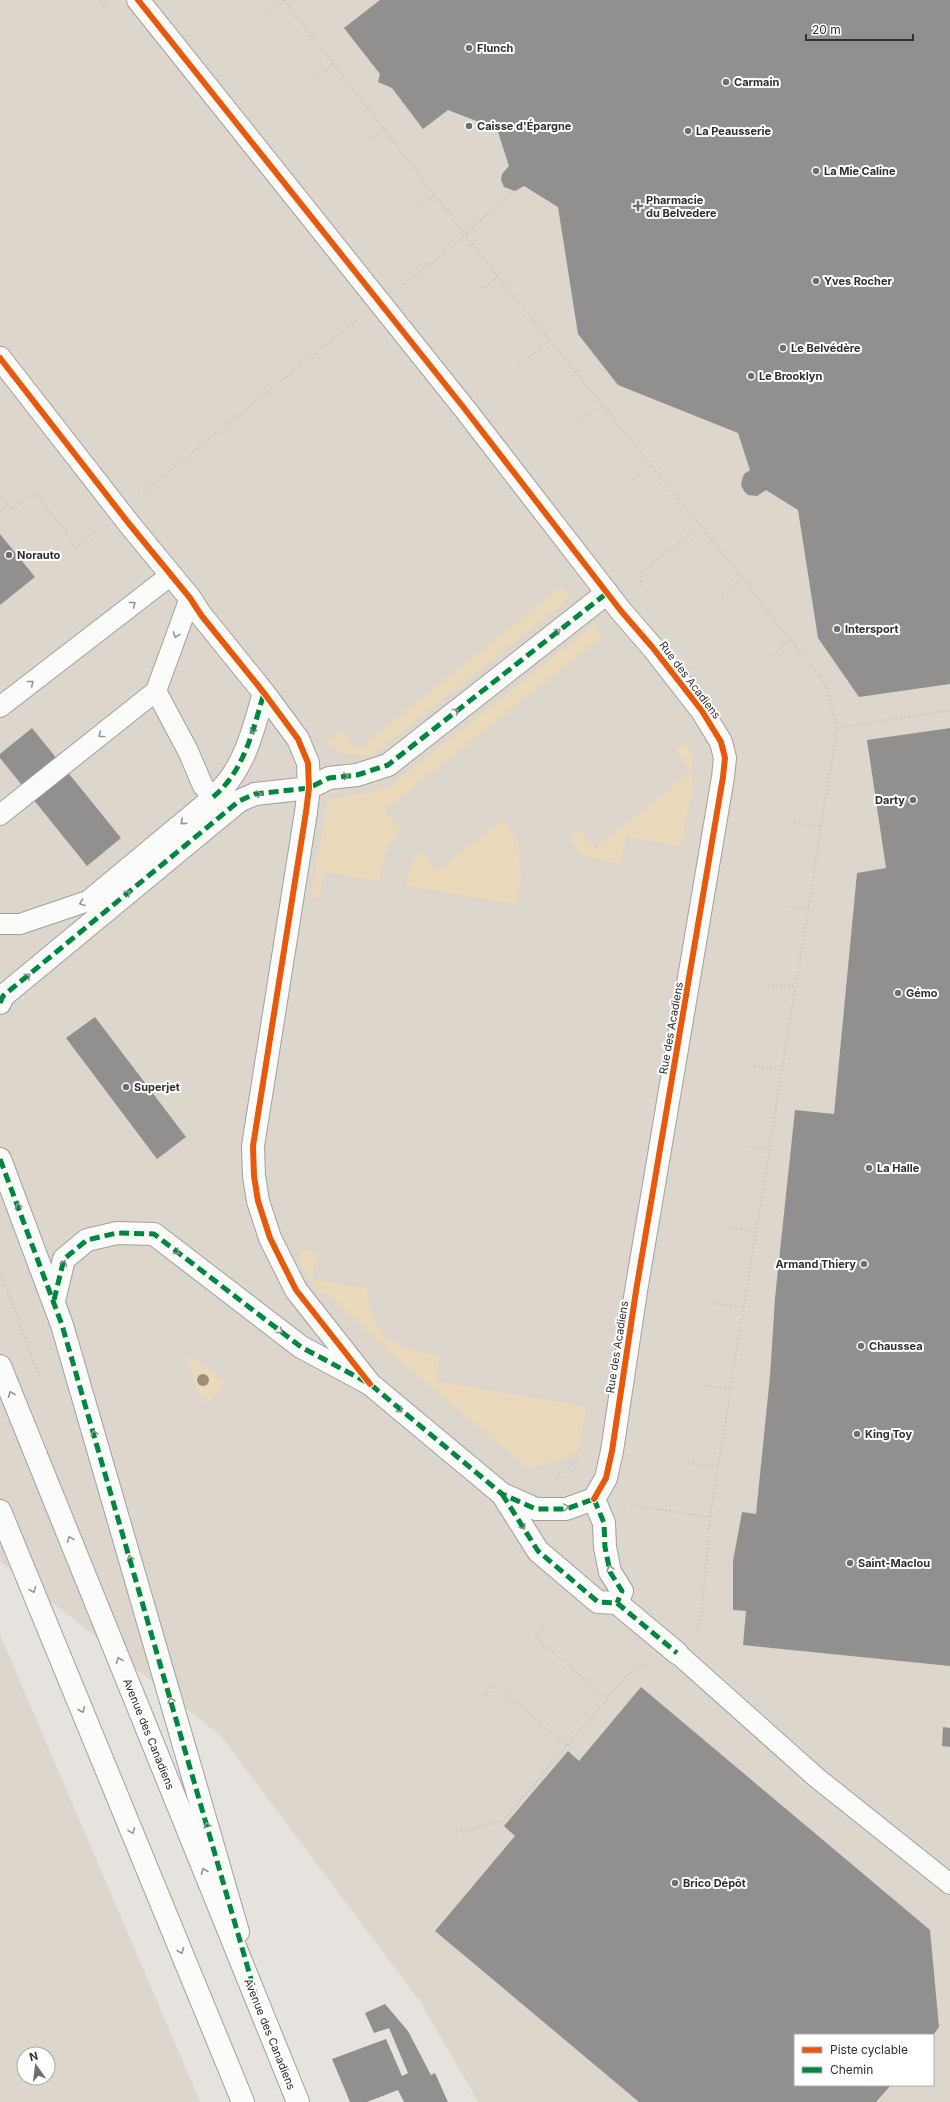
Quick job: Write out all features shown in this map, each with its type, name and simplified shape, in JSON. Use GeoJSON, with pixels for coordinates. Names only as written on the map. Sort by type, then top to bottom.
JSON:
{"type":"FeatureCollection","features":[{"type":"Feature","properties":{"kind":"street","name":"Rue des Acadiens"},"geometry":{"type":"LineString","coordinates":[[138,0],[464,408],[621,611],[653,648],[712,725],[721,742],[725,758],[724,777],[635,1298],[612,1451],[606,1478],[594,1499]]}},
{"type":"Feature","properties":{"kind":"street"},"geometry":{"type":"LineString","coordinates":[[0,358],[126,521],[190,598],[201,615],[264,694],[298,739],[308,763],[310,788],[292,909],[253,1146],[254,1176],[258,1201],[270,1238],[296,1290],[370,1384]]}},
{"type":"Feature","properties":{"kind":"street"},"geometry":{"type":"LineString","coordinates":[[0,1002],[3,996],[219,805],[239,801],[255,794],[310,788],[329,778],[358,775],[388,765],[607,593]]}},
{"type":"Feature","properties":{"kind":"street"},"geometry":{"type":"LineString","coordinates":[[219,805],[220,791],[246,752],[264,694]]}},
{"type":"Feature","properties":{"kind":"street"},"geometry":{"type":"LineString","coordinates":[[0,1159],[54,1301],[260,2010]]}},
{"type":"Feature","properties":{"kind":"street"},"geometry":{"type":"LineString","coordinates":[[54,1301],[64,1259],[87,1240],[117,1233],[154,1234],[301,1347],[370,1384],[502,1494],[536,1509],[566,1508],[594,1499],[604,1523],[605,1547],[610,1572],[622,1591],[617,1603]]}},
{"type":"Feature","properties":{"kind":"street","name":"Avenue des Canadiens"},"geometry":{"type":"LineString","coordinates":[[0,1366],[298,2102]]}},
{"type":"Feature","properties":{"kind":"street"},"geometry":{"type":"LineString","coordinates":[[502,1494],[538,1551],[598,1602],[617,1603],[677,1653]]}},
{"type":"Feature","properties":{"kind":"street"},"geometry":{"type":"LineString","coordinates":[[0,1512],[243,2102]]}},
{"type":"Feature","properties":{"kind":"lane"},"geometry":{"type":"LineString","coordinates":[[0,707],[171,575]]}},
{"type":"Feature","properties":{"kind":"lane"},"geometry":{"type":"LineString","coordinates":[[0,815],[156,691],[190,598]]}},
{"type":"Feature","properties":{"kind":"lane"},"geometry":{"type":"LineString","coordinates":[[0,924],[20,924],[88,901],[219,805],[203,786],[188,751],[156,691]]}},
{"type":"Feature","properties":{"kind":"lane"},"geometry":{"type":"LineString","coordinates":[[677,1653],[817,1778],[950,1884]]}},
{"type":"Feature","properties":{"kind":"path"},"geometry":{"type":"LineString","coordinates":[[267,14],[285,0],[498,277],[652,465],[825,684],[837,728],[710,1517],[701,1622],[692,1633]]}},
{"type":"Feature","properties":{"kind":"path"},"geometry":{"type":"LineString","coordinates":[[316,77],[334,65]]}},
{"type":"Feature","properties":{"kind":"path"},"geometry":{"type":"LineString","coordinates":[[367,141],[384,129]]}},
{"type":"Feature","properties":{"kind":"path"},"geometry":{"type":"LineString","coordinates":[[138,496],[466,234],[512,192]]}},
{"type":"Feature","properties":{"kind":"path"},"geometry":{"type":"LineString","coordinates":[[420,205],[435,195]]}},
{"type":"Feature","properties":{"kind":"path"},"geometry":{"type":"LineString","coordinates":[[485,287],[498,277]]}},
{"type":"Feature","properties":{"kind":"path"},"geometry":{"type":"LineString","coordinates":[[519,365],[551,340]]}},
{"type":"Feature","properties":{"kind":"path"},"geometry":{"type":"LineString","coordinates":[[580,419],[604,406]]}},
{"type":"Feature","properties":{"kind":"path"},"geometry":{"type":"LineString","coordinates":[[634,480],[652,465]]}},
{"type":"Feature","properties":{"kind":"path"},"geometry":{"type":"LineString","coordinates":[[0,496],[11,510],[35,492],[76,547],[100,528]]}},
{"type":"Feature","properties":{"kind":"path"},"geometry":{"type":"LineString","coordinates":[[0,511],[7,504]]}},
{"type":"Feature","properties":{"kind":"path"},"geometry":{"type":"LineString","coordinates":[[621,611],[640,598],[641,572],[701,526]]}},
{"type":"Feature","properties":{"kind":"path"},"geometry":{"type":"LineString","coordinates":[[723,594],[742,578]]}},
{"type":"Feature","properties":{"kind":"path"},"geometry":{"type":"LineString","coordinates":[[772,656],[790,640]]}},
{"type":"Feature","properties":{"kind":"path"},"geometry":{"type":"LineString","coordinates":[[837,728],[950,710]]}},
{"type":"Feature","properties":{"kind":"path"},"geometry":{"type":"LineString","coordinates":[[795,823],[822,826]]}},
{"type":"Feature","properties":{"kind":"path"},"geometry":{"type":"LineString","coordinates":[[781,906],[808,909]]}},
{"type":"Feature","properties":{"kind":"path"},"geometry":{"type":"LineString","coordinates":[[768,985],[796,985]]}},
{"type":"Feature","properties":{"kind":"path"},"geometry":{"type":"LineString","coordinates":[[755,1066],[782,1070]]}},
{"type":"Feature","properties":{"kind":"path"},"geometry":{"type":"LineString","coordinates":[[742,1146],[770,1149]]}},
{"type":"Feature","properties":{"kind":"path"},"geometry":{"type":"LineString","coordinates":[[729,1227],[756,1233]]}},
{"type":"Feature","properties":{"kind":"path"},"geometry":{"type":"LineString","coordinates":[[714,1303],[744,1307]]}},
{"type":"Feature","properties":{"kind":"path"},"geometry":{"type":"LineString","coordinates":[[701,1385],[731,1389]]}},
{"type":"Feature","properties":{"kind":"path"},"geometry":{"type":"LineString","coordinates":[[688,1463],[719,1466]]}},
{"type":"Feature","properties":{"kind":"path"},"geometry":{"type":"LineString","coordinates":[[625,1504],[710,1517]]}},
{"type":"Feature","properties":{"kind":"path"},"geometry":{"type":"LineString","coordinates":[[544,1627],[535,1637],[607,1698]]}},
{"type":"Feature","properties":{"kind":"path"},"geometry":{"type":"LineString","coordinates":[[456,1832],[501,1823],[626,1676],[636,1668],[645,1665],[649,1668]]}},
{"type":"Feature","properties":{"kind":"path"},"geometry":{"type":"LineString","coordinates":[[486,1695],[494,1684],[567,1746]]}},
{"type":"Feature","properties":{"kind":"shaded area"},"geometry":{"type":"Polygon","coordinates":[[[0,0],[950,0],[950,2102],[478,2102],[421,2003],[221,1736],[0,1561],[0,0]]]}},
{"type":"Feature","properties":{"kind":"shaded area"},"geometry":{"type":"Polygon","coordinates":[[[562,586],[570,595],[563,604],[373,755],[359,756],[347,754],[336,750],[325,742],[340,730],[357,750],[562,586]]]}},
{"type":"Feature","properties":{"kind":"shaded area"},"geometry":{"type":"Polygon","coordinates":[[[594,624],[603,636],[385,810],[401,831],[388,848],[379,881],[324,872],[319,898],[311,897],[328,799],[370,792],[394,783],[594,624]]]}},
{"type":"Feature","properties":{"kind":"shaded area"},"geometry":{"type":"Polygon","coordinates":[[[686,742],[690,751],[692,777],[691,792],[681,846],[626,837],[621,864],[586,857],[580,853],[574,844],[572,834],[578,828],[595,848],[691,771],[675,750],[686,742]]]}},
{"type":"Feature","properties":{"kind":"shaded area"},"geometry":{"type":"Polygon","coordinates":[[[502,820],[518,840],[521,878],[516,904],[406,886],[411,863],[421,851],[437,871],[502,820]]]}},
{"type":"Feature","properties":{"kind":"shaded area"},"geometry":{"type":"Polygon","coordinates":[[[303,1250],[316,1253],[312,1279],[367,1288],[369,1305],[373,1319],[379,1330],[387,1338],[397,1344],[409,1348],[440,1355],[436,1381],[587,1407],[578,1451],[572,1456],[529,1469],[392,1354],[326,1292],[318,1295],[299,1259],[298,1255],[303,1250]]]}},
{"type":"Feature","properties":{"kind":"shaded area"},"geometry":{"type":"Polygon","coordinates":[[[190,1358],[195,1358],[225,1382],[208,1403],[200,1397],[188,1361],[190,1358]]]}},
{"type":"Feature","properties":{"kind":"shaded area"},"geometry":{"type":"Polygon","coordinates":[[[0,1635],[200,2102],[0,2102],[0,1635]]]}},
{"type":"Feature","properties":{"kind":"building","name":"Le Belvédère"},"geometry":{"type":"Polygon","coordinates":[[[380,0],[950,0],[950,684],[859,697],[818,638],[798,510],[766,490],[757,496],[748,495],[744,491],[741,485],[742,480],[744,474],[750,470],[738,433],[618,385],[578,334],[558,207],[524,186],[515,191],[504,187],[501,180],[502,174],[509,166],[497,129],[448,110],[423,129],[392,88],[378,82],[380,74],[344,28],[380,0]]]}},
{"type":"Feature","properties":{"kind":"building","name":"Norauto"},"geometry":{"type":"Polygon","coordinates":[[[0,534],[35,577],[0,605],[0,534]]]}},
{"type":"Feature","properties":{"kind":"building"},"geometry":{"type":"Polygon","coordinates":[[[32,728],[121,838],[87,866],[0,758],[0,754],[32,728]]]}},
{"type":"Feature","properties":{"kind":"building"},"geometry":{"type":"Polygon","coordinates":[[[950,728],[950,1666],[743,1645],[746,1611],[733,1610],[733,1561],[742,1512],[756,1514],[770,1376],[775,1298],[795,1110],[834,1114],[857,873],[886,868],[867,740],[950,728]]]}},
{"type":"Feature","properties":{"kind":"building","name":"Superjet"},"geometry":{"type":"Polygon","coordinates":[[[95,1017],[186,1137],[157,1159],[66,1038],[95,1017]]]}},
{"type":"Feature","properties":{"kind":"building","name":"Brico Dépôt"},"geometry":{"type":"Polygon","coordinates":[[[641,1687],[930,1930],[939,2027],[934,2034],[794,2034],[794,2086],[890,2086],[876,2102],[639,2102],[435,1931],[515,1836],[504,1826],[568,1751],[579,1761],[641,1687]]]}},
{"type":"Feature","properties":{"kind":"building"},"geometry":{"type":"Polygon","coordinates":[[[943,1727],[950,1728],[950,1747],[942,1746],[943,1727]]]}},
{"type":"Feature","properties":{"kind":"building"},"geometry":{"type":"Polygon","coordinates":[[[385,2004],[408,2031],[431,2075],[435,2073],[448,2102],[404,2102],[398,2090],[367,2102],[350,2102],[332,2059],[386,2039],[402,2076],[408,2073],[389,2028],[374,2033],[365,2013],[385,2004]]]}},
{"type":"Feature","properties":{"kind":"marked path"},"geometry":{"type":"LineString","coordinates":[[0,1003],[3,996],[239,801],[255,794],[309,788],[329,778],[357,775],[388,765],[607,593]]}},
{"type":"Feature","properties":{"kind":"marked path"},"geometry":{"type":"LineString","coordinates":[[213,797],[224,787],[240,763],[251,736],[264,693]]}},
{"type":"Feature","properties":{"kind":"marked path"},"geometry":{"type":"LineString","coordinates":[[0,1159],[62,1325],[260,2010]]}},
{"type":"Feature","properties":{"kind":"marked path"},"geometry":{"type":"LineString","coordinates":[[54,1300],[64,1259],[87,1240],[117,1233],[154,1234],[301,1347],[370,1384],[502,1494],[536,1509],[566,1509],[594,1499]]}},
{"type":"Feature","properties":{"kind":"marked path"},"geometry":{"type":"LineString","coordinates":[[502,1494],[538,1551],[598,1602],[617,1603],[677,1653]]}},
{"type":"Feature","properties":{"kind":"marked path"},"geometry":{"type":"LineString","coordinates":[[594,1499],[604,1523],[605,1547],[610,1572],[622,1591],[617,1603]]}},
{"type":"Feature","properties":{"kind":"cycle path"},"geometry":{"type":"LineString","coordinates":[[138,0],[464,408],[621,611],[653,648],[702,711],[721,742],[725,758],[723,777],[636,1291],[612,1451],[606,1478],[594,1499]]}},
{"type":"Feature","properties":{"kind":"cycle path"},"geometry":{"type":"LineString","coordinates":[[0,358],[130,525],[190,598],[201,615],[264,693],[298,739],[308,763],[309,788],[306,812],[253,1146],[254,1176],[258,1201],[270,1238],[296,1290],[370,1384]]}},
{"type":"Feature","properties":{"kind":"place","name":"Flunch"},"geometry":{"type":"Point","coordinates":[469,48]}},
{"type":"Feature","properties":{"kind":"place","name":"Carmain"},"geometry":{"type":"Point","coordinates":[726,82]}},
{"type":"Feature","properties":{"kind":"place","name":"Caisse d'Épargne"},"geometry":{"type":"Point","coordinates":[469,126]}},
{"type":"Feature","properties":{"kind":"place","name":"La Peausserie"},"geometry":{"type":"Point","coordinates":[688,131]}},
{"type":"Feature","properties":{"kind":"place","name":"La Mie Caline"},"geometry":{"type":"Point","coordinates":[816,171]}},
{"type":"Feature","properties":{"kind":"place","name":"Pharmacie du Belvedere"},"geometry":{"type":"Point","coordinates":[638,206]}},
{"type":"Feature","properties":{"kind":"place","name":"Yves Rocher"},"geometry":{"type":"Point","coordinates":[816,281]}},
{"type":"Feature","properties":{"kind":"place","name":"Le Belvédère"},"geometry":{"type":"Point","coordinates":[783,348]}},
{"type":"Feature","properties":{"kind":"place","name":"Le Brooklyn"},"geometry":{"type":"Point","coordinates":[751,376]}},
{"type":"Feature","properties":{"kind":"place","name":"Norauto"},"geometry":{"type":"Point","coordinates":[9,555]}},
{"type":"Feature","properties":{"kind":"place","name":"Intersport"},"geometry":{"type":"Point","coordinates":[837,629]}},
{"type":"Feature","properties":{"kind":"place","name":"Darty"},"geometry":{"type":"Point","coordinates":[913,800]}},
{"type":"Feature","properties":{"kind":"place","name":"Gémo"},"geometry":{"type":"Point","coordinates":[898,993]}},
{"type":"Feature","properties":{"kind":"place","name":"Superjet"},"geometry":{"type":"Point","coordinates":[126,1087]}},
{"type":"Feature","properties":{"kind":"place","name":"La Halle"},"geometry":{"type":"Point","coordinates":[869,1168]}},
{"type":"Feature","properties":{"kind":"place","name":"Armand Thiery"},"geometry":{"type":"Point","coordinates":[864,1264]}},
{"type":"Feature","properties":{"kind":"place","name":"Chaussea"},"geometry":{"type":"Point","coordinates":[861,1346]}},
{"type":"Feature","properties":{"kind":"place","name":"King Toy"},"geometry":{"type":"Point","coordinates":[857,1434]}},
{"type":"Feature","properties":{"kind":"place","name":"Saint-Maclou"},"geometry":{"type":"Point","coordinates":[850,1563]}},
{"type":"Feature","properties":{"kind":"place","name":"Brico Dépôt"},"geometry":{"type":"Point","coordinates":[675,1883]}}]}
